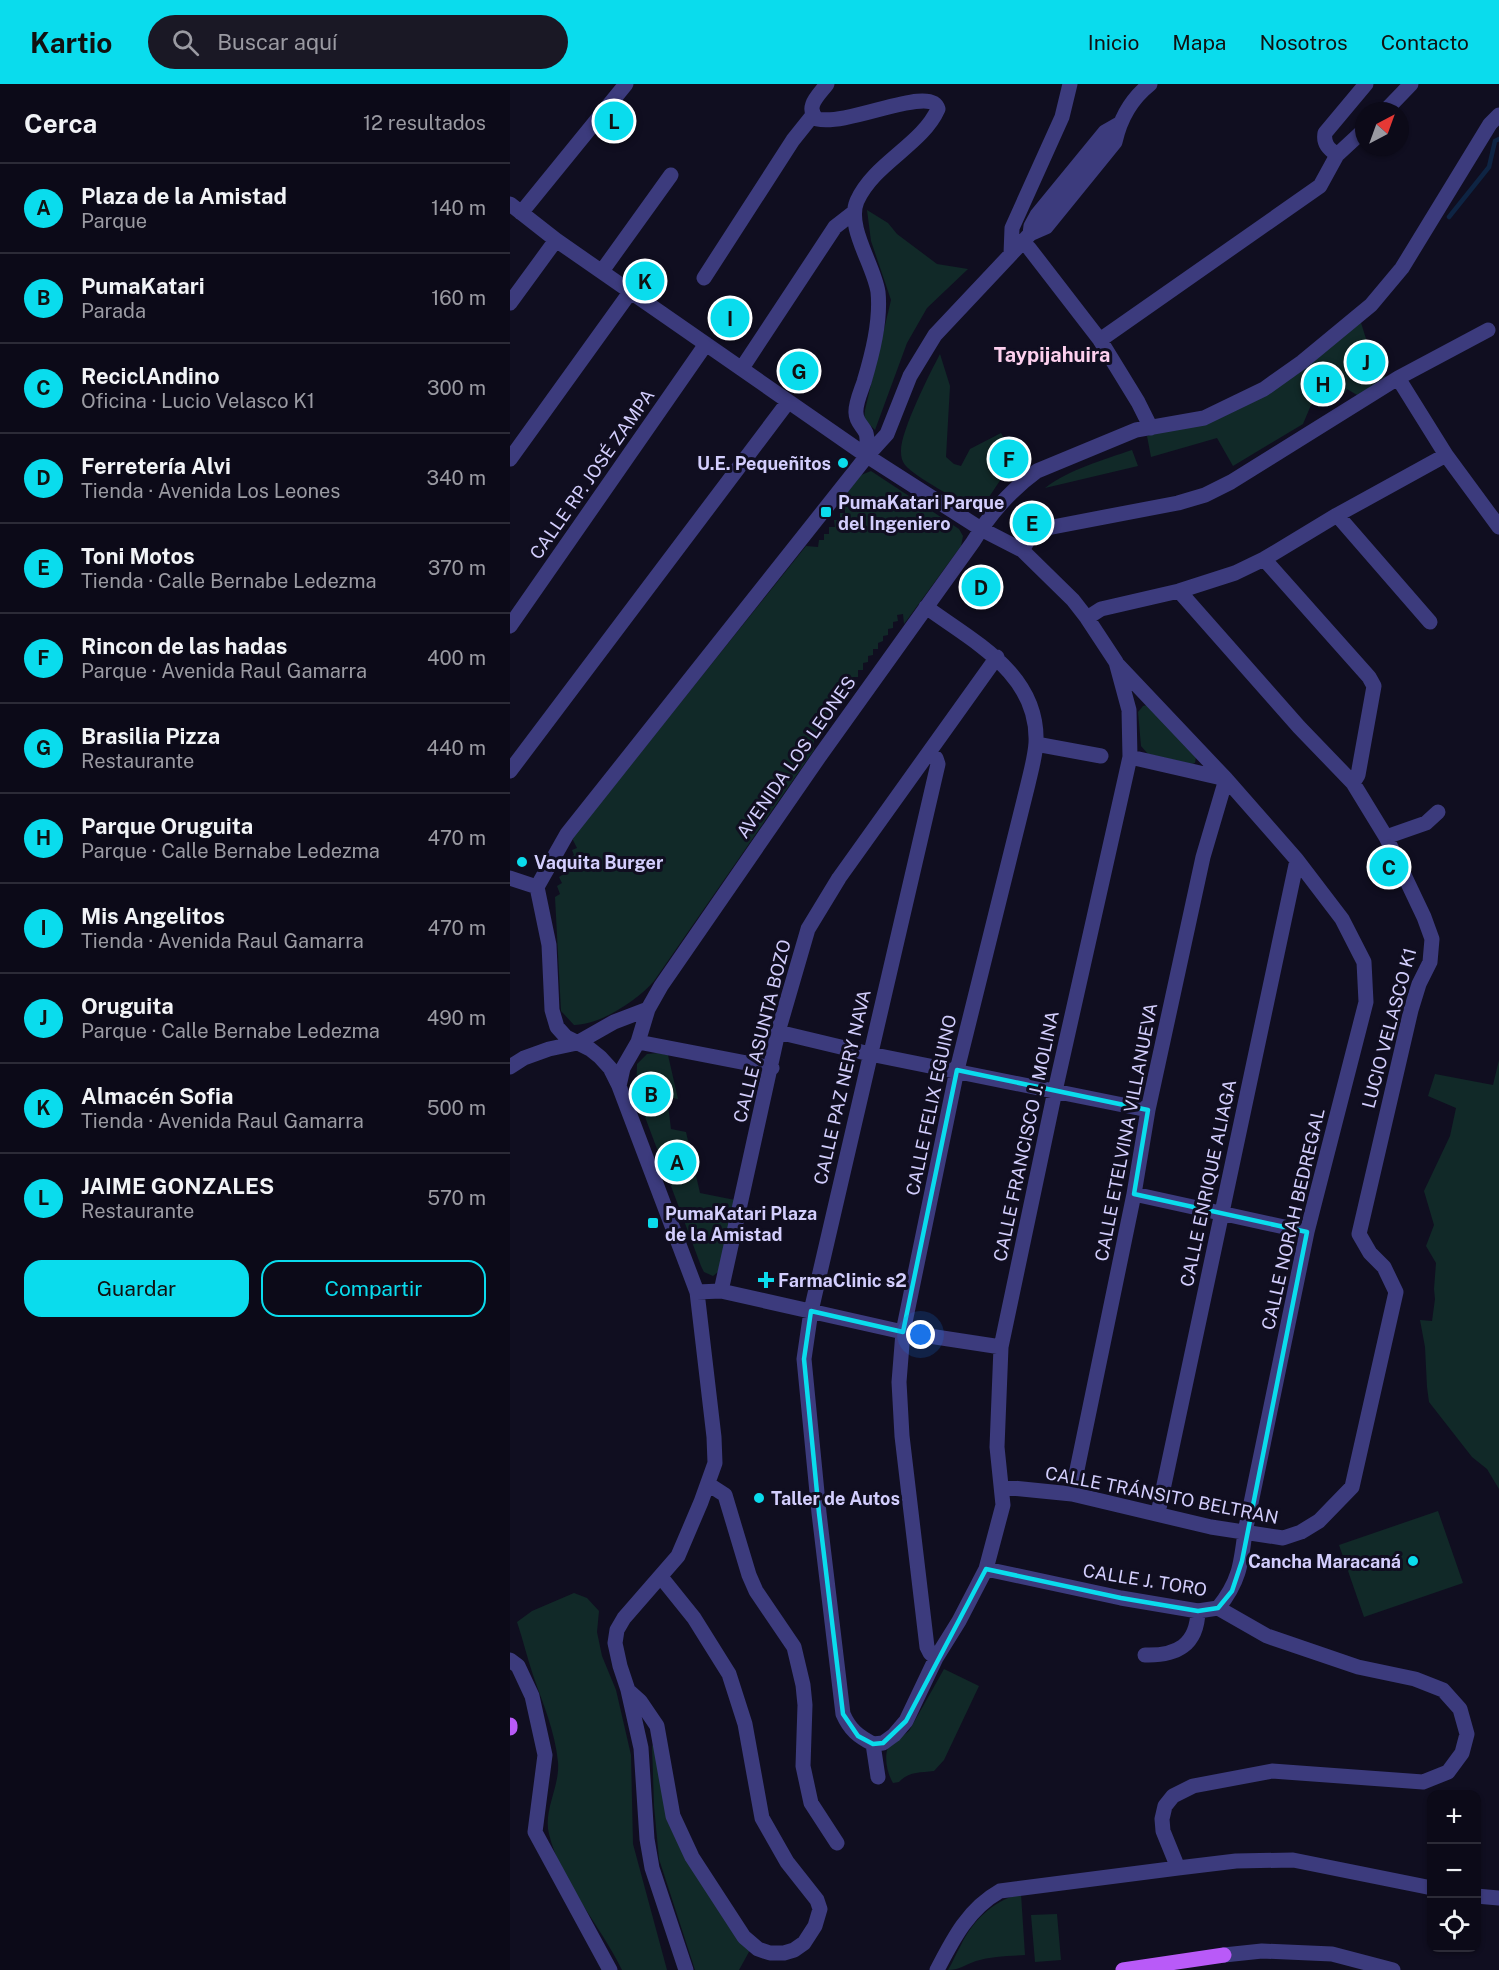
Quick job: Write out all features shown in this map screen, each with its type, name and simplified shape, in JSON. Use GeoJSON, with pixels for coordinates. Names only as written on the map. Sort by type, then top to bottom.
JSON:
{"type":"FeatureCollection","features":[{"type":"Feature","properties":{"kind":"main road"},"geometry":{"type":"LineString","coordinates":[[1166,1965],[1224,1955]]}},
{"type":"Feature","properties":{"kind":"main road"},"geometry":{"type":"LineString","coordinates":[[1211,1970],[1224,1955]]}},
{"type":"Feature","properties":{"kind":"main road"},"geometry":{"type":"LineString","coordinates":[[1123,1970],[1186,1962],[1200,1970]]}},
{"type":"Feature","properties":{"kind":"street"},"geometry":{"type":"LineString","coordinates":[[516,209],[626,84]]}},
{"type":"Feature","properties":{"kind":"street"},"geometry":{"type":"LineString","coordinates":[[813,116],[811,106],[827,84]]}},
{"type":"Feature","properties":{"kind":"street"},"geometry":{"type":"LineString","coordinates":[[1011,254],[1012,228],[1062,117],[1070,84]]}},
{"type":"Feature","properties":{"kind":"street"},"geometry":{"type":"LineString","coordinates":[[686,1970],[652,1868],[647,1839],[641,1748],[615,1643],[617,1630],[635,1604],[678,1556],[715,1463],[697,1292],[619,1086],[610,1068],[590,1049],[566,1037],[553,1018],[549,945],[537,888],[567,834],[867,456],[887,434],[910,376],[935,335],[1026,238],[1037,215],[1106,132],[1119,124],[1131,104],[1150,84]]}},
{"type":"Feature","properties":{"kind":"street"},"geometry":{"type":"LineString","coordinates":[[1337,155],[1326,144],[1325,133],[1366,84]]}},
{"type":"Feature","properties":{"kind":"street"},"geometry":{"type":"LineString","coordinates":[[1394,102],[1411,84]]}},
{"type":"Feature","properties":{"kind":"street"},"geometry":{"type":"LineString","coordinates":[[867,456],[866,434],[858,424],[855,412],[869,363],[879,308],[873,272],[853,213],[864,189],[891,159],[923,131],[934,118],[938,109],[937,100],[927,86]]}},
{"type":"Feature","properties":{"kind":"street"},"geometry":{"type":"LineString","coordinates":[[813,116],[822,120],[836,118],[905,87]]}},
{"type":"Feature","properties":{"kind":"street","name":"AVENIDA LOS LEONES"},"geometry":{"type":"LineString","coordinates":[[619,1086],[623,1068],[638,1042],[648,1010],[661,986],[989,516],[1037,471],[1137,430],[1204,418],[1264,389],[1334,337],[1371,305],[1402,268],[1484,133],[1499,115]]}},
{"type":"Feature","properties":{"kind":"street"},"geometry":{"type":"LineString","coordinates":[[704,278],[793,140],[813,116]]}},
{"type":"Feature","properties":{"kind":"street"},"geometry":{"type":"LineString","coordinates":[[1100,339],[1320,186],[1337,155],[1355,138]]}},
{"type":"Feature","properties":{"kind":"street"},"geometry":{"type":"LineString","coordinates":[[602,271],[671,175]]}},
{"type":"Feature","properties":{"kind":"street","name":"CALLE FRANCISCO J. MOLINA"},"geometry":{"type":"LineString","coordinates":[[516,209],[555,240],[867,456],[981,529],[1023,550],[1058,584],[1087,618],[1116,662],[1129,710],[1131,757],[1055,1091],[1001,1347],[998,1447],[1003,1505],[986,1569],[959,1621],[936,1658],[906,1720],[894,1736],[883,1743],[873,1744]]}},
{"type":"Feature","properties":{"kind":"street"},"geometry":{"type":"LineString","coordinates":[[742,368],[835,227],[853,213]]}},
{"type":"Feature","properties":{"kind":"street"},"geometry":{"type":"LineString","coordinates":[[1026,238],[1029,248],[1100,339],[1151,428]]}},
{"type":"Feature","properties":{"kind":"street"},"geometry":{"type":"LineString","coordinates":[[510,303],[555,240]]}},
{"type":"Feature","properties":{"kind":"street"},"geometry":{"type":"LineString","coordinates":[[510,459],[631,291]]}},
{"type":"Feature","properties":{"kind":"street"},"geometry":{"type":"LineString","coordinates":[[1023,550],[1037,530],[1205,495],[1231,482],[1398,378],[1488,330]]}},
{"type":"Feature","properties":{"kind":"street","name":"CALLE RP. JOSÉ ZAMPA"},"geometry":{"type":"LineString","coordinates":[[510,626],[706,344]]}},
{"type":"Feature","properties":{"kind":"street"},"geometry":{"type":"LineString","coordinates":[[1398,378],[1446,455],[1499,527]]}},
{"type":"Feature","properties":{"kind":"street"},"geometry":{"type":"LineString","coordinates":[[510,771],[788,402]]}},
{"type":"Feature","properties":{"kind":"street"},"geometry":{"type":"LineString","coordinates":[[1087,618],[1101,609],[1179,591],[1235,573],[1446,455]]}},
{"type":"Feature","properties":{"kind":"street"},"geometry":{"type":"LineString","coordinates":[[1337,515],[1430,622]]}},
{"type":"Feature","properties":{"kind":"street"},"geometry":{"type":"LineString","coordinates":[[1263,559],[1369,677],[1374,686],[1358,775],[1353,783]]}},
{"type":"Feature","properties":{"kind":"street","name":"LUCIO VELASCO K1"},"geometry":{"type":"LineString","coordinates":[[1179,591],[1299,727],[1353,783],[1386,837],[1424,916],[1432,939],[1430,962],[1419,984],[1411,1010],[1359,1234]]}},
{"type":"Feature","properties":{"kind":"street","name":"CALLE FELIX EGUINO"},"geometry":{"type":"LineString","coordinates":[[926,607],[997,657],[1018,681],[1034,723],[1036,744],[957,1070],[903,1332],[898,1382],[902,1436],[927,1647],[936,1658]]}},
{"type":"Feature","properties":{"kind":"street","name":"CALLE ASUNTA BOZO"},"geometry":{"type":"LineString","coordinates":[[721,1290],[772,1068],[778,1032],[808,929],[839,878],[997,657]]}},
{"type":"Feature","properties":{"kind":"street","name":"CALLE NORAH BEDREGAL"},"geometry":{"type":"LineString","coordinates":[[1116,662],[1226,779],[1297,860],[1342,919],[1364,962],[1366,1002],[1307,1232],[1245,1532]]}},
{"type":"Feature","properties":{"kind":"street"},"geometry":{"type":"LineString","coordinates":[[1036,744],[1101,756]]}},
{"type":"Feature","properties":{"kind":"street","name":"CALLE PAZ NERY NAVA"},"geometry":{"type":"LineString","coordinates":[[873,1744],[853,1732],[843,1714],[819,1513],[804,1359],[811,1311],[938,764],[936,758],[929,753]]}},
{"type":"Feature","properties":{"kind":"street"},"geometry":{"type":"LineString","coordinates":[[1131,757],[1226,779]]}},
{"type":"Feature","properties":{"kind":"street","name":"CALLE ETELVINA VILLANUEVA"},"geometry":{"type":"LineString","coordinates":[[1072,1494],[1134,1194],[1148,1110],[1203,857],[1226,779]]}},
{"type":"Feature","properties":{"kind":"street"},"geometry":{"type":"LineString","coordinates":[[1386,837],[1426,823],[1437,812]]}},
{"type":"Feature","properties":{"kind":"street","name":"CALLE ENRIQUE ALIAGA"},"geometry":{"type":"LineString","coordinates":[[1158,1513],[1297,860]]}},
{"type":"Feature","properties":{"kind":"street"},"geometry":{"type":"LineString","coordinates":[[510,878],[537,888]]}},
{"type":"Feature","properties":{"kind":"street"},"geometry":{"type":"LineString","coordinates":[[510,1067],[532,1055],[577,1043],[614,1022],[648,1010]]}},
{"type":"Feature","properties":{"kind":"street"},"geometry":{"type":"LineString","coordinates":[[778,1032],[870,1054],[1148,1110]]}},
{"type":"Feature","properties":{"kind":"street"},"geometry":{"type":"LineString","coordinates":[[638,1042],[772,1068]]}},
{"type":"Feature","properties":{"kind":"street"},"geometry":{"type":"LineString","coordinates":[[1134,1194],[1307,1232]]}},
{"type":"Feature","properties":{"kind":"street","name":"CALLE TRÁNSITO BELTRAN"},"geometry":{"type":"LineString","coordinates":[[1002,1487],[1072,1494],[1211,1527],[1283,1538],[1301,1532],[1331,1510],[1352,1487],[1396,1292],[1384,1267],[1370,1253],[1359,1234]]}},
{"type":"Feature","properties":{"kind":"street"},"geometry":{"type":"LineString","coordinates":[[697,1292],[721,1290],[903,1332],[1001,1347]]}},
{"type":"Feature","properties":{"kind":"street"},"geometry":{"type":"LineString","coordinates":[[708,1484],[725,1495],[756,1591],[794,1647],[804,1685],[803,1766],[811,1803],[837,1843]]}},
{"type":"Feature","properties":{"kind":"street","name":"CALLE J. TORO"},"geometry":{"type":"LineString","coordinates":[[986,1569],[1121,1598],[1198,1611],[1218,1608],[1232,1591],[1242,1561],[1245,1532]]}},
{"type":"Feature","properties":{"kind":"street"},"geometry":{"type":"LineString","coordinates":[[628,1690],[640,1701],[657,1726],[673,1815],[692,1857],[744,1937],[758,1949],[770,1953],[794,1950],[804,1943],[815,1926],[820,1909],[817,1900],[781,1852],[762,1818],[745,1724],[729,1674],[694,1618],[661,1577]]}},
{"type":"Feature","properties":{"kind":"street"},"geometry":{"type":"LineString","coordinates":[[1178,1868],[1163,1831],[1162,1820],[1166,1806],[1173,1796],[1193,1786],[1272,1771],[1423,1782],[1448,1772],[1461,1753],[1467,1734],[1460,1709],[1443,1690],[1415,1679],[1358,1667],[1267,1636],[1218,1608]]}},
{"type":"Feature","properties":{"kind":"street"},"geometry":{"type":"LineString","coordinates":[[1145,1655],[1173,1653],[1183,1646],[1194,1634],[1198,1624],[1198,1611]]}},
{"type":"Feature","properties":{"kind":"street"},"geometry":{"type":"LineString","coordinates":[[510,1660],[518,1666],[532,1696],[545,1755],[536,1832],[610,1970]]}},
{"type":"Feature","properties":{"kind":"street"},"geometry":{"type":"LineString","coordinates":[[873,1744],[878,1777]]}},
{"type":"Feature","properties":{"kind":"street"},"geometry":{"type":"LineString","coordinates":[[937,1970],[955,1935],[964,1923],[986,1899],[1000,1891],[1236,1861],[1293,1860],[1427,1887]]}},
{"type":"Feature","properties":{"kind":"street"},"geometry":{"type":"LineString","coordinates":[[1481,1896],[1499,1898]]}},
{"type":"Feature","properties":{"kind":"street"},"geometry":{"type":"LineString","coordinates":[[1224,1955],[1262,1951],[1332,1954],[1394,1970]]}},
{"type":"Feature","properties":{"kind":"highlighted area"},"geometry":{"type":"Polygon","coordinates":[[[957,1070],[1148,1110],[1134,1194],[1307,1232],[1242,1561],[1232,1591],[1218,1608],[1198,1611],[1121,1598],[986,1569],[906,1721],[883,1743],[873,1744],[858,1736],[843,1714],[819,1513],[804,1359],[811,1311],[903,1332],[957,1070]]]}},
{"type":"Feature","properties":{"kind":"green space"},"geometry":{"type":"Polygon","coordinates":[[[867,210],[888,223],[897,234],[937,264],[968,269],[927,308],[907,343],[875,430],[864,419],[865,410],[891,300],[871,241],[867,210]]]}},
{"type":"Feature","properties":{"kind":"green space"},"geometry":{"type":"Polygon","coordinates":[[[1357,310],[1368,345],[1387,379],[1357,395],[1347,389],[1345,393],[1338,392],[1336,397],[1328,395],[1311,405],[1303,424],[1233,466],[1217,438],[1151,457],[1147,436],[1238,404],[1357,310]]]}},
{"type":"Feature","properties":{"kind":"green space"},"geometry":{"type":"Polygon","coordinates":[[[940,354],[950,386],[946,457],[954,464],[961,466],[970,449],[1001,433],[1006,442],[1012,439],[1028,466],[1005,480],[1003,476],[979,512],[919,477],[905,465],[901,457],[902,443],[910,417],[940,354]]]}},
{"type":"Feature","properties":{"kind":"green space"},"geometry":{"type":"Polygon","coordinates":[[[1132,450],[1138,466],[1045,488],[1076,470],[1132,450]]]}},
{"type":"Feature","properties":{"kind":"green space"},"geometry":{"type":"Polygon","coordinates":[[[871,471],[959,529],[963,536],[961,546],[904,624],[903,614],[897,615],[898,621],[893,622],[893,628],[888,629],[888,635],[883,636],[883,641],[878,643],[878,649],[873,649],[873,655],[868,656],[868,662],[863,663],[863,670],[858,670],[858,677],[853,677],[853,683],[848,684],[848,690],[842,691],[843,698],[837,699],[838,705],[833,705],[833,712],[828,712],[829,719],[824,719],[824,725],[819,726],[819,733],[814,733],[814,750],[654,981],[618,1010],[595,1021],[574,1025],[561,1011],[555,897],[560,894],[557,886],[562,883],[559,877],[564,874],[561,868],[566,865],[564,861],[574,855],[572,850],[577,848],[572,838],[806,546],[818,547],[819,540],[824,540],[824,534],[829,534],[829,527],[835,527],[834,520],[840,520],[840,513],[845,513],[844,496],[861,475],[871,471]]]}},
{"type":"Feature","properties":{"kind":"green space"},"geometry":{"type":"Polygon","coordinates":[[[1147,705],[1196,757],[1195,763],[1148,754],[1141,746],[1138,712],[1147,705]]]}},
{"type":"Feature","properties":{"kind":"green space"},"geometry":{"type":"Polygon","coordinates":[[[647,1054],[668,1055],[678,1099],[667,1097],[671,1129],[686,1132],[700,1193],[735,1200],[718,1272],[713,1276],[704,1272],[701,1266],[636,1093],[637,1064],[647,1054]]]}},
{"type":"Feature","properties":{"kind":"green space"},"geometry":{"type":"Polygon","coordinates":[[[1499,1060],[1499,1489],[1487,1469],[1472,1457],[1429,1402],[1425,1347],[1420,1320],[1432,1321],[1435,1299],[1436,1263],[1426,1246],[1434,1225],[1424,1191],[1450,1136],[1456,1108],[1428,1096],[1435,1074],[1493,1085],[1499,1060]]]}},
{"type":"Feature","properties":{"kind":"green space"},"geometry":{"type":"Polygon","coordinates":[[[1438,1511],[1463,1583],[1364,1617],[1339,1545],[1438,1511]]]}},
{"type":"Feature","properties":{"kind":"green space"},"geometry":{"type":"Polygon","coordinates":[[[574,1593],[587,1598],[599,1611],[597,1632],[602,1656],[616,1690],[631,1755],[633,1844],[667,1970],[622,1970],[571,1886],[554,1852],[549,1834],[548,1816],[557,1780],[558,1762],[548,1718],[517,1622],[532,1611],[574,1593]]]}},
{"type":"Feature","properties":{"kind":"green space"},"geometry":{"type":"Polygon","coordinates":[[[944,1669],[979,1686],[944,1760],[934,1771],[911,1774],[893,1783],[887,1765],[888,1747],[909,1731],[944,1669]]]}},
{"type":"Feature","properties":{"kind":"green space"},"geometry":{"type":"Polygon","coordinates":[[[652,1745],[663,1792],[750,1950],[739,1970],[695,1970],[659,1859],[652,1745]]]}},
{"type":"Feature","properties":{"kind":"green space"},"geometry":{"type":"Polygon","coordinates":[[[1021,1894],[1025,1955],[988,1958],[948,1970],[978,1919],[993,1906],[1021,1894]]]}},
{"type":"Feature","properties":{"kind":"green space"},"geometry":{"type":"Polygon","coordinates":[[[1057,1914],[1061,1960],[1035,1962],[1031,1915],[1057,1914]]]}},
{"type":"Feature","properties":{"kind":"waterway"},"geometry":{"type":"LineString","coordinates":[[1449,217],[1489,167],[1495,141],[1499,139]]}},
{"type":"Feature","properties":{"kind":"place","name":"JAIME GONZALES"},"geometry":{"type":"Point","coordinates":[614,121]}},
{"type":"Feature","properties":{"kind":"place","name":"Almacén Sofia"},"geometry":{"type":"Point","coordinates":[645,281]}},
{"type":"Feature","properties":{"kind":"place","name":"Mis Angelitos"},"geometry":{"type":"Point","coordinates":[730,318]}},
{"type":"Feature","properties":{"kind":"place","name":"Oruguita"},"geometry":{"type":"Point","coordinates":[1366,362]}},
{"type":"Feature","properties":{"kind":"place","name":"Brasilia Pizza"},"geometry":{"type":"Point","coordinates":[799,371]}},
{"type":"Feature","properties":{"kind":"place","name":"Parque Oruguita"},"geometry":{"type":"Point","coordinates":[1323,384]}},
{"type":"Feature","properties":{"kind":"place","name":"Rincon de las hadas"},"geometry":{"type":"Point","coordinates":[1009,459]}},
{"type":"Feature","properties":{"kind":"place","name":"U.E. Pequeñitos"},"geometry":{"type":"Point","coordinates":[843,463]}},
{"type":"Feature","properties":{"kind":"place","name":"PumaKatari Parque del Ingeniero"},"geometry":{"type":"Point","coordinates":[826,512]}},
{"type":"Feature","properties":{"kind":"place","name":"Toni Motos"},"geometry":{"type":"Point","coordinates":[1032,523]}},
{"type":"Feature","properties":{"kind":"place","name":"Ferretería Alvi"},"geometry":{"type":"Point","coordinates":[981,587]}},
{"type":"Feature","properties":{"kind":"place","name":"Vaquita Burger"},"geometry":{"type":"Point","coordinates":[522,862]}},
{"type":"Feature","properties":{"kind":"place","name":"ReciclAndino"},"geometry":{"type":"Point","coordinates":[1389,867]}},
{"type":"Feature","properties":{"kind":"place","name":"PumaKatari"},"geometry":{"type":"Point","coordinates":[651,1094]}},
{"type":"Feature","properties":{"kind":"place","name":"Plaza de la Amistad"},"geometry":{"type":"Point","coordinates":[677,1162]}},
{"type":"Feature","properties":{"kind":"place","name":"PumaKatari Plaza de la Amistad"},"geometry":{"type":"Point","coordinates":[653,1223]}},
{"type":"Feature","properties":{"kind":"place","name":"FarmaClinic s2"},"geometry":{"type":"Point","coordinates":[766,1280]}},
{"type":"Feature","properties":{"kind":"place","name":"Taller de Autos"},"geometry":{"type":"Point","coordinates":[759,1498]}},
{"type":"Feature","properties":{"kind":"place","name":"Cancha Maracaná"},"geometry":{"type":"Point","coordinates":[1413,1561]}},
{"type":"Feature","properties":{"kind":"district","name":"Taypijahuira"},"geometry":{"type":"Point","coordinates":[1052,355]}}]}
